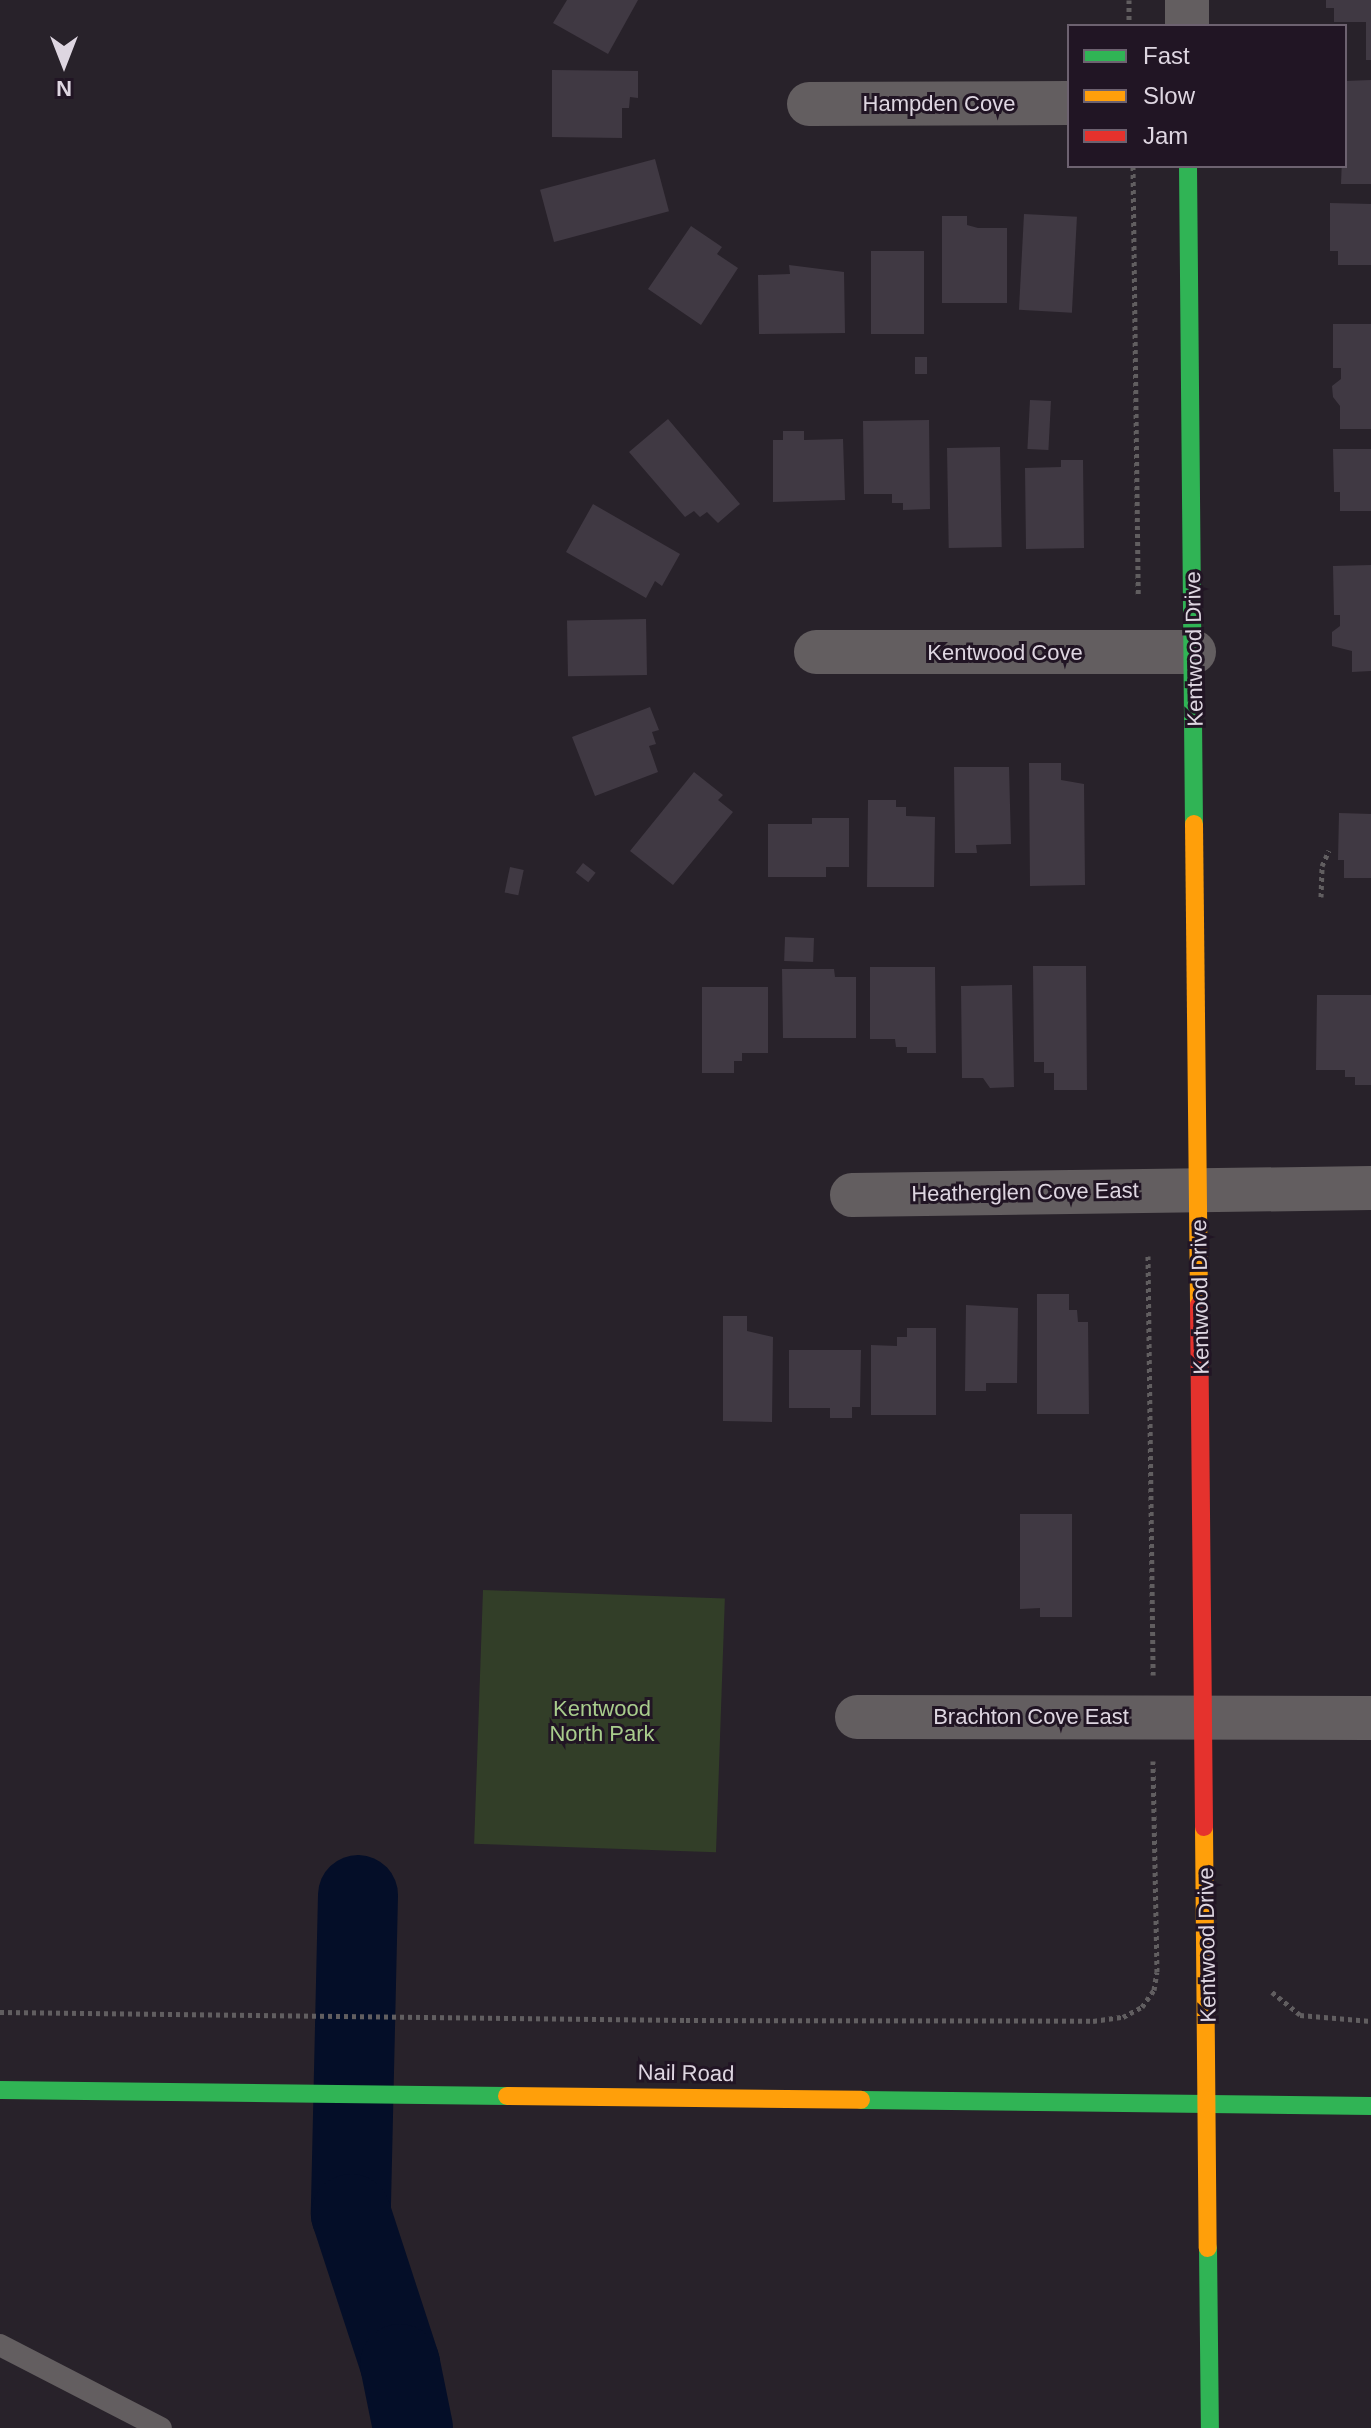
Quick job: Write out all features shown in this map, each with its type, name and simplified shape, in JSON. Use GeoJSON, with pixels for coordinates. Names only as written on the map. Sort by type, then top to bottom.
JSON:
{"type":"FeatureCollection","features":[{"type":"Feature","properties":{"kind":"street"},"geometry":{"type":"LineString","coordinates":[[1187,0],[1187,24]]}},
{"type":"Feature","properties":{"kind":"street","name":"Hampden Cove"},"geometry":{"type":"LineString","coordinates":[[809,104],[1067,103]]}},
{"type":"Feature","properties":{"kind":"street","name":"Kentwood Drive"},"geometry":{"type":"LineString","coordinates":[[1188,168],[1210,2428]]}},
{"type":"Feature","properties":{"kind":"street","name":"Kentwood Cove"},"geometry":{"type":"LineString","coordinates":[[816,652],[1194,652]]}},
{"type":"Feature","properties":{"kind":"street","name":"Heatherglen Cove East"},"geometry":{"type":"LineString","coordinates":[[852,1195],[1371,1188]]}},
{"type":"Feature","properties":{"kind":"street","name":"Brachton Cove East"},"geometry":{"type":"LineString","coordinates":[[857,1717],[1371,1718]]}},
{"type":"Feature","properties":{"kind":"street","name":"Nail Road"},"geometry":{"type":"LineString","coordinates":[[0,2090],[423,2092],[1208,2106],[1371,2106]]}},
{"type":"Feature","properties":{"kind":"lane"},"geometry":{"type":"LineString","coordinates":[[0,2345],[161,2428]]}},
{"type":"Feature","properties":{"kind":"path"},"geometry":{"type":"LineString","coordinates":[[1129,0],[1129,24]]}},
{"type":"Feature","properties":{"kind":"path"},"geometry":{"type":"LineString","coordinates":[[1133,168],[1138,594]]}},
{"type":"Feature","properties":{"kind":"path"},"geometry":{"type":"LineString","coordinates":[[1321,897],[1322,866],[1329,850]]}},
{"type":"Feature","properties":{"kind":"path"},"geometry":{"type":"LineString","coordinates":[[0,2012],[1093,2021],[1123,2017],[1142,2007],[1154,1990],[1157,1972],[1148,1256]]}},
{"type":"Feature","properties":{"kind":"path"},"geometry":{"type":"LineString","coordinates":[[1272,1992],[1300,2015],[1371,2021]]}},
{"type":"Feature","properties":{"kind":"green space","name":"Kentwood North Park"},"geometry":{"type":"Polygon","coordinates":[[[483,1590],[725,1598],[716,1852],[474,1844],[483,1590]]]}},
{"type":"Feature","properties":{"kind":"building"},"geometry":{"type":"Polygon","coordinates":[[[567,0],[638,0],[608,54],[553,23],[567,0]]]}},
{"type":"Feature","properties":{"kind":"building"},"geometry":{"type":"Polygon","coordinates":[[[1326,0],[1371,0],[1371,60],[1366,60],[1366,22],[1334,22],[1334,8],[1326,8],[1326,0]]]}},
{"type":"Feature","properties":{"kind":"building"},"geometry":{"type":"Polygon","coordinates":[[[552,70],[638,71],[638,98],[630,97],[629,108],[622,108],[622,138],[552,137],[552,70]]]}},
{"type":"Feature","properties":{"kind":"building"},"geometry":{"type":"Polygon","coordinates":[[[1371,80],[1371,184],[1341,184],[1342,168],[1347,168],[1347,81],[1371,80]]]}},
{"type":"Feature","properties":{"kind":"building"},"geometry":{"type":"Polygon","coordinates":[[[655,159],[669,211],[554,242],[540,190],[655,159]]]}},
{"type":"Feature","properties":{"kind":"building"},"geometry":{"type":"Polygon","coordinates":[[[1330,203],[1371,204],[1371,265],[1338,265],[1338,251],[1330,251],[1330,203]]]}},
{"type":"Feature","properties":{"kind":"building"},"geometry":{"type":"Polygon","coordinates":[[[1024,214],[1077,217],[1072,313],[1019,310],[1024,214]]]}},
{"type":"Feature","properties":{"kind":"building"},"geometry":{"type":"Polygon","coordinates":[[[942,216],[967,216],[967,225],[978,228],[1007,228],[1007,303],[942,303],[942,216]]]}},
{"type":"Feature","properties":{"kind":"building"},"geometry":{"type":"Polygon","coordinates":[[[691,226],[722,247],[717,254],[738,268],[701,325],[648,289],[691,226]]]}},
{"type":"Feature","properties":{"kind":"building"},"geometry":{"type":"Polygon","coordinates":[[[871,251],[924,251],[924,334],[871,334],[871,251]]]}},
{"type":"Feature","properties":{"kind":"building"},"geometry":{"type":"Polygon","coordinates":[[[789,265],[844,272],[845,333],[759,334],[758,275],[790,274],[789,265]]]}},
{"type":"Feature","properties":{"kind":"building"},"geometry":{"type":"Polygon","coordinates":[[[1333,324],[1371,324],[1371,429],[1340,429],[1340,406],[1333,397],[1332,386],[1341,379],[1341,368],[1333,368],[1333,324]]]}},
{"type":"Feature","properties":{"kind":"building"},"geometry":{"type":"Polygon","coordinates":[[[915,357],[927,357],[927,374],[915,374],[915,357]]]}},
{"type":"Feature","properties":{"kind":"building"},"geometry":{"type":"Polygon","coordinates":[[[1030,400],[1051,401],[1048,450],[1027,449],[1030,400]]]}},
{"type":"Feature","properties":{"kind":"building"},"geometry":{"type":"Polygon","coordinates":[[[668,419],[740,504],[718,523],[707,512],[700,517],[694,511],[685,517],[629,452],[668,419]]]}},
{"type":"Feature","properties":{"kind":"building"},"geometry":{"type":"Polygon","coordinates":[[[929,420],[930,509],[903,510],[903,503],[892,503],[892,494],[864,494],[863,421],[929,420]]]}},
{"type":"Feature","properties":{"kind":"building"},"geometry":{"type":"Polygon","coordinates":[[[783,431],[804,431],[804,440],[843,439],[845,500],[773,502],[773,440],[783,440],[783,431]]]}},
{"type":"Feature","properties":{"kind":"building"},"geometry":{"type":"Polygon","coordinates":[[[1000,447],[1002,547],[949,548],[947,448],[1000,447]]]}},
{"type":"Feature","properties":{"kind":"building"},"geometry":{"type":"Polygon","coordinates":[[[1333,449],[1371,449],[1371,511],[1340,511],[1340,492],[1334,492],[1333,449]]]}},
{"type":"Feature","properties":{"kind":"building"},"geometry":{"type":"Polygon","coordinates":[[[1061,460],[1083,460],[1084,548],[1026,549],[1025,468],[1061,467],[1061,460]]]}},
{"type":"Feature","properties":{"kind":"building"},"geometry":{"type":"Polygon","coordinates":[[[593,504],[680,554],[662,586],[655,581],[646,598],[566,552],[593,504]]]}},
{"type":"Feature","properties":{"kind":"building"},"geometry":{"type":"Polygon","coordinates":[[[1371,565],[1371,671],[1352,672],[1352,651],[1332,646],[1332,632],[1340,626],[1340,615],[1334,615],[1333,566],[1371,565]]]}},
{"type":"Feature","properties":{"kind":"building"},"geometry":{"type":"Polygon","coordinates":[[[646,619],[647,675],[568,676],[567,620],[646,619]]]}},
{"type":"Feature","properties":{"kind":"building"},"geometry":{"type":"Polygon","coordinates":[[[650,707],[659,730],[652,732],[656,744],[649,746],[658,772],[595,796],[572,737],[650,707]]]}},
{"type":"Feature","properties":{"kind":"building"},"geometry":{"type":"Polygon","coordinates":[[[1029,763],[1061,763],[1061,780],[1084,784],[1085,885],[1030,886],[1029,763]]]}},
{"type":"Feature","properties":{"kind":"building"},"geometry":{"type":"Polygon","coordinates":[[[954,767],[1009,767],[1011,844],[976,845],[977,853],[955,853],[954,767]]]}},
{"type":"Feature","properties":{"kind":"building"},"geometry":{"type":"Polygon","coordinates":[[[694,772],[723,795],[718,800],[733,812],[673,885],[630,851],[694,772]]]}},
{"type":"Feature","properties":{"kind":"building"},"geometry":{"type":"Polygon","coordinates":[[[868,800],[896,800],[896,807],[906,807],[906,816],[935,817],[934,887],[867,887],[868,800]]]}},
{"type":"Feature","properties":{"kind":"building"},"geometry":{"type":"Polygon","coordinates":[[[1339,813],[1371,814],[1371,878],[1344,878],[1344,860],[1338,860],[1339,813]]]}},
{"type":"Feature","properties":{"kind":"building"},"geometry":{"type":"Polygon","coordinates":[[[812,818],[849,818],[849,867],[826,867],[826,877],[768,877],[768,824],[812,824],[812,818]]]}},
{"type":"Feature","properties":{"kind":"building"},"geometry":{"type":"Polygon","coordinates":[[[583,863],[596,873],[588,882],[576,872],[583,863]]]}},
{"type":"Feature","properties":{"kind":"building"},"geometry":{"type":"Polygon","coordinates":[[[510,867],[524,870],[518,895],[505,892],[510,867]]]}},
{"type":"Feature","properties":{"kind":"building"},"geometry":{"type":"Polygon","coordinates":[[[785,937],[814,938],[813,962],[784,961],[785,937]]]}},
{"type":"Feature","properties":{"kind":"building"},"geometry":{"type":"Polygon","coordinates":[[[1033,966],[1086,966],[1087,1090],[1054,1090],[1054,1073],[1044,1073],[1044,1062],[1034,1062],[1033,966]]]}},
{"type":"Feature","properties":{"kind":"building"},"geometry":{"type":"Polygon","coordinates":[[[870,967],[935,967],[936,1053],[907,1053],[907,1047],[896,1047],[895,1039],[870,1039],[870,967]]]}},
{"type":"Feature","properties":{"kind":"building"},"geometry":{"type":"Polygon","coordinates":[[[782,969],[834,969],[835,977],[856,977],[856,1038],[783,1038],[782,969]]]}},
{"type":"Feature","properties":{"kind":"building"},"geometry":{"type":"Polygon","coordinates":[[[1012,985],[1014,1087],[990,1088],[983,1078],[962,1078],[961,986],[1012,985]]]}},
{"type":"Feature","properties":{"kind":"building"},"geometry":{"type":"Polygon","coordinates":[[[702,987],[768,987],[768,1053],[742,1053],[742,1061],[734,1061],[734,1073],[702,1073],[702,987]]]}},
{"type":"Feature","properties":{"kind":"building"},"geometry":{"type":"Polygon","coordinates":[[[1317,995],[1371,995],[1371,1085],[1355,1085],[1355,1077],[1345,1077],[1345,1070],[1316,1070],[1317,995]]]}},
{"type":"Feature","properties":{"kind":"building"},"geometry":{"type":"Polygon","coordinates":[[[1037,1294],[1069,1294],[1069,1310],[1077,1310],[1078,1322],[1088,1322],[1089,1414],[1037,1414],[1037,1294]]]}},
{"type":"Feature","properties":{"kind":"building"},"geometry":{"type":"Polygon","coordinates":[[[966,1305],[1018,1308],[1017,1383],[986,1383],[986,1391],[965,1391],[966,1305]]]}},
{"type":"Feature","properties":{"kind":"building"},"geometry":{"type":"Polygon","coordinates":[[[723,1316],[747,1316],[747,1331],[773,1337],[772,1422],[723,1421],[723,1316]]]}},
{"type":"Feature","properties":{"kind":"building"},"geometry":{"type":"Polygon","coordinates":[[[907,1328],[936,1328],[936,1415],[871,1415],[871,1345],[897,1346],[897,1337],[907,1337],[907,1328]]]}},
{"type":"Feature","properties":{"kind":"building"},"geometry":{"type":"Polygon","coordinates":[[[789,1350],[861,1350],[860,1407],[852,1407],[852,1418],[830,1418],[830,1408],[789,1408],[789,1350]]]}},
{"type":"Feature","properties":{"kind":"building"},"geometry":{"type":"Polygon","coordinates":[[[1020,1514],[1072,1514],[1072,1617],[1040,1617],[1040,1608],[1020,1609],[1020,1514]]]}},
{"type":"Feature","properties":{"kind":"waterway"},"geometry":{"type":"LineString","coordinates":[[358,1895],[351,2214],[400,2364],[413,2428]]}},
{"type":"Feature","properties":{"kind":"traffic: fast"},"geometry":{"type":"LineString","coordinates":[[1188,168],[1194,824]]}},
{"type":"Feature","properties":{"kind":"traffic: fast"},"geometry":{"type":"LineString","coordinates":[[0,2090],[507,2096]]}},
{"type":"Feature","properties":{"kind":"traffic: fast"},"geometry":{"type":"LineString","coordinates":[[861,2100],[1371,2106]]}},
{"type":"Feature","properties":{"kind":"traffic: fast"},"geometry":{"type":"LineString","coordinates":[[1208,2248],[1210,2428]]}},
{"type":"Feature","properties":{"kind":"traffic: slow"},"geometry":{"type":"LineString","coordinates":[[1194,824],[1199,1305]]}},
{"type":"Feature","properties":{"kind":"traffic: slow"},"geometry":{"type":"LineString","coordinates":[[1204,1827],[1208,2248]]}},
{"type":"Feature","properties":{"kind":"traffic: slow"},"geometry":{"type":"LineString","coordinates":[[507,2096],[861,2100]]}},
{"type":"Feature","properties":{"kind":"traffic: jam"},"geometry":{"type":"LineString","coordinates":[[1199,1305],[1204,1827]]}}]}
